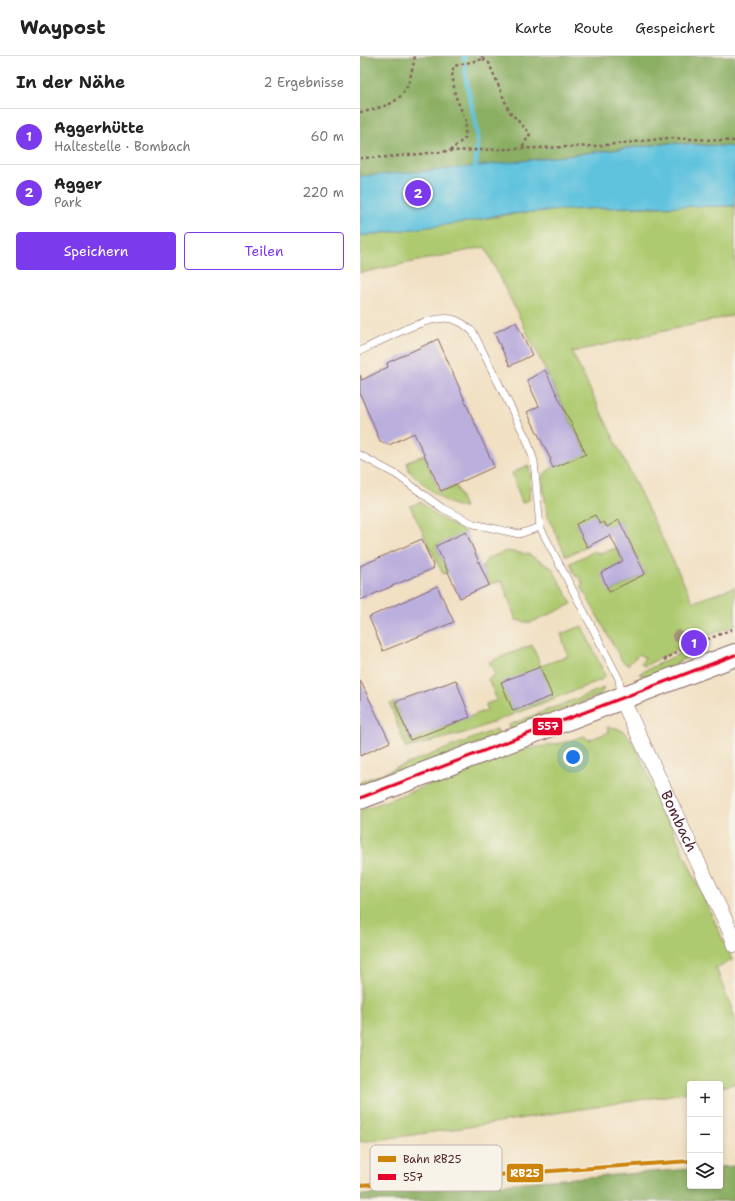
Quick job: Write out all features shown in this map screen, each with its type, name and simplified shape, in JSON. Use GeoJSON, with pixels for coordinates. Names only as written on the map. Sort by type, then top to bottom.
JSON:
{"type":"FeatureCollection","features":[{"type":"Feature","properties":{"kind":"main road"},"geometry":{"type":"LineString","coordinates":[[360,798],[621,697],[735,655]]}},
{"type":"Feature","properties":{"kind":"street","name":"Bombach"},"geometry":{"type":"LineString","coordinates":[[621,697],[728,926],[735,945]]}},
{"type":"Feature","properties":{"kind":"lane"},"geometry":{"type":"LineString","coordinates":[[360,351],[423,322],[436,318],[452,319],[464,323],[473,332],[527,440],[532,454],[534,461],[540,527],[619,679],[621,697]]}},
{"type":"Feature","properties":{"kind":"lane"},"geometry":{"type":"LineString","coordinates":[[360,455],[397,476],[442,508],[474,524],[520,534],[540,527]]}},
{"type":"Feature","properties":{"kind":"path"},"geometry":{"type":"LineString","coordinates":[[360,112],[385,106],[400,99],[411,78],[415,56]]}},
{"type":"Feature","properties":{"kind":"path"},"geometry":{"type":"LineString","coordinates":[[450,152],[465,138],[466,121],[455,95],[452,72],[454,66],[482,57],[489,63],[509,112],[530,134],[521,149]]}},
{"type":"Feature","properties":{"kind":"path"},"geometry":{"type":"LineString","coordinates":[[360,158],[450,152],[597,146],[669,138],[735,141]]}},
{"type":"Feature","properties":{"kind":"green space"},"geometry":{"type":"Polygon","coordinates":[[[360,56],[735,56],[735,147],[670,143],[476,167],[360,176],[360,56]]]}},
{"type":"Feature","properties":{"kind":"green space"},"geometry":{"type":"Polygon","coordinates":[[[360,159],[477,166],[474,221],[505,215],[552,210],[735,206],[735,315],[572,352],[693,602],[735,587],[735,625],[700,639],[644,666],[641,663],[645,658],[639,654],[628,665],[622,661],[581,586],[583,584],[579,576],[576,577],[570,563],[595,551],[600,554],[616,548],[623,561],[601,573],[610,592],[645,574],[619,520],[607,527],[604,522],[600,524],[576,524],[587,547],[566,556],[547,514],[542,478],[549,470],[586,453],[485,247],[360,273],[360,236],[448,224],[360,235],[360,159]]]}},
{"type":"Feature","properties":{"kind":"green space"},"geometry":{"type":"Polygon","coordinates":[[[424,455],[439,492],[456,486],[465,507],[458,507],[447,502],[435,494],[409,471],[407,462],[424,455]]]}},
{"type":"Feature","properties":{"kind":"green space"},"geometry":{"type":"Polygon","coordinates":[[[528,465],[531,475],[529,500],[522,503],[512,473],[528,465]]]}},
{"type":"Feature","properties":{"kind":"green space"},"geometry":{"type":"Polygon","coordinates":[[[421,502],[438,517],[466,532],[436,546],[448,572],[443,574],[410,506],[421,502]]]}},
{"type":"Feature","properties":{"kind":"green space"},"geometry":{"type":"Polygon","coordinates":[[[507,551],[528,554],[552,568],[572,604],[530,623],[516,620],[502,581],[490,584],[482,567],[488,558],[507,551]]]}},
{"type":"Feature","properties":{"kind":"green space"},"geometry":{"type":"Polygon","coordinates":[[[582,626],[605,675],[601,680],[468,732],[406,748],[390,704],[395,702],[410,740],[487,710],[486,704],[497,700],[488,679],[495,675],[489,662],[532,645],[541,666],[568,656],[561,634],[582,626]]]}},
{"type":"Feature","properties":{"kind":"green space"},"geometry":{"type":"Polygon","coordinates":[[[702,644],[704,647],[665,670],[651,676],[640,675],[640,673],[702,644]]]}},
{"type":"Feature","properties":{"kind":"green space"},"geometry":{"type":"Polygon","coordinates":[[[604,688],[600,695],[511,730],[509,725],[604,688]]]}},
{"type":"Feature","properties":{"kind":"green space"},"geometry":{"type":"Polygon","coordinates":[[[607,727],[621,730],[635,746],[732,960],[716,968],[735,1018],[735,1084],[723,1086],[723,1081],[687,1081],[687,1092],[448,1130],[360,1142],[360,811],[516,751],[561,743],[584,736],[589,740],[609,732],[607,727]]]}},
{"type":"Feature","properties":{"kind":"green space"},"geometry":{"type":"Polygon","coordinates":[[[497,729],[499,735],[360,788],[360,782],[497,729]]]}},
{"type":"Feature","properties":{"kind":"green space"},"geometry":{"type":"Polygon","coordinates":[[[735,1166],[735,1201],[360,1201],[360,1195],[411,1191],[502,1191],[502,1184],[687,1169],[687,1189],[723,1189],[723,1167],[735,1166]]]}},
{"type":"Feature","properties":{"kind":"water"},"geometry":{"type":"Polygon","coordinates":[[[671,143],[735,147],[735,206],[629,207],[498,215],[474,221],[360,236],[360,176],[477,166],[671,143]]]}},
{"type":"Feature","properties":{"kind":"building"},"geometry":{"type":"Polygon","coordinates":[[[516,322],[532,355],[510,366],[494,333],[516,322]]]}},
{"type":"Feature","properties":{"kind":"building"},"geometry":{"type":"Polygon","coordinates":[[[438,339],[494,467],[441,491],[414,433],[389,445],[380,441],[360,394],[360,375],[362,380],[388,367],[387,363],[438,339]]]}},
{"type":"Feature","properties":{"kind":"building"},"geometry":{"type":"Polygon","coordinates":[[[545,370],[586,454],[553,468],[550,461],[551,460],[527,412],[539,406],[527,380],[545,370]]]}},
{"type":"Feature","properties":{"kind":"building"},"geometry":{"type":"Polygon","coordinates":[[[595,515],[600,524],[604,522],[607,527],[619,520],[645,574],[609,592],[601,573],[623,561],[610,535],[587,547],[576,524],[595,515]]]}},
{"type":"Feature","properties":{"kind":"building"},"geometry":{"type":"Polygon","coordinates":[[[466,532],[489,585],[460,598],[436,546],[466,532]]]}},
{"type":"Feature","properties":{"kind":"building"},"geometry":{"type":"Polygon","coordinates":[[[422,539],[434,568],[360,600],[360,566],[422,539]]]}},
{"type":"Feature","properties":{"kind":"building"},"geometry":{"type":"Polygon","coordinates":[[[437,586],[454,622],[383,651],[369,617],[437,586]]]}},
{"type":"Feature","properties":{"kind":"building"},"geometry":{"type":"Polygon","coordinates":[[[540,667],[552,696],[513,711],[501,682],[540,667]]]}},
{"type":"Feature","properties":{"kind":"building"},"geometry":{"type":"Polygon","coordinates":[[[360,680],[390,742],[360,756],[360,680]]]}},
{"type":"Feature","properties":{"kind":"building"},"geometry":{"type":"Polygon","coordinates":[[[456,680],[470,717],[410,740],[395,702],[456,680]]]}},
{"type":"Feature","properties":{"kind":"waterway"},"geometry":{"type":"LineString","coordinates":[[465,66],[467,87],[475,118],[477,149]]}},
{"type":"Feature","properties":{"kind":"waterway"},"geometry":{"type":"LineString","coordinates":[[475,172],[477,153]]}},
{"type":"Feature","properties":{"kind":"rail line","name":"RB25"},"geometry":{"type":"LineString","coordinates":[[502,1175],[687,1161]]}},
{"type":"Feature","properties":{"kind":"rail line","name":"RB25"},"geometry":{"type":"LineString","coordinates":[[360,1185],[370,1184]]}},
{"type":"Feature","properties":{"kind":"transit line","name":"557"},"geometry":{"type":"LineString","coordinates":[[360,798],[735,655]]}},
{"type":"Feature","properties":{"kind":"place","name":"Agger"},"geometry":{"type":"Point","coordinates":[418,193]}},
{"type":"Feature","properties":{"kind":"place","name":"Aggerhütte"},"geometry":{"type":"Point","coordinates":[694,643]}}]}
